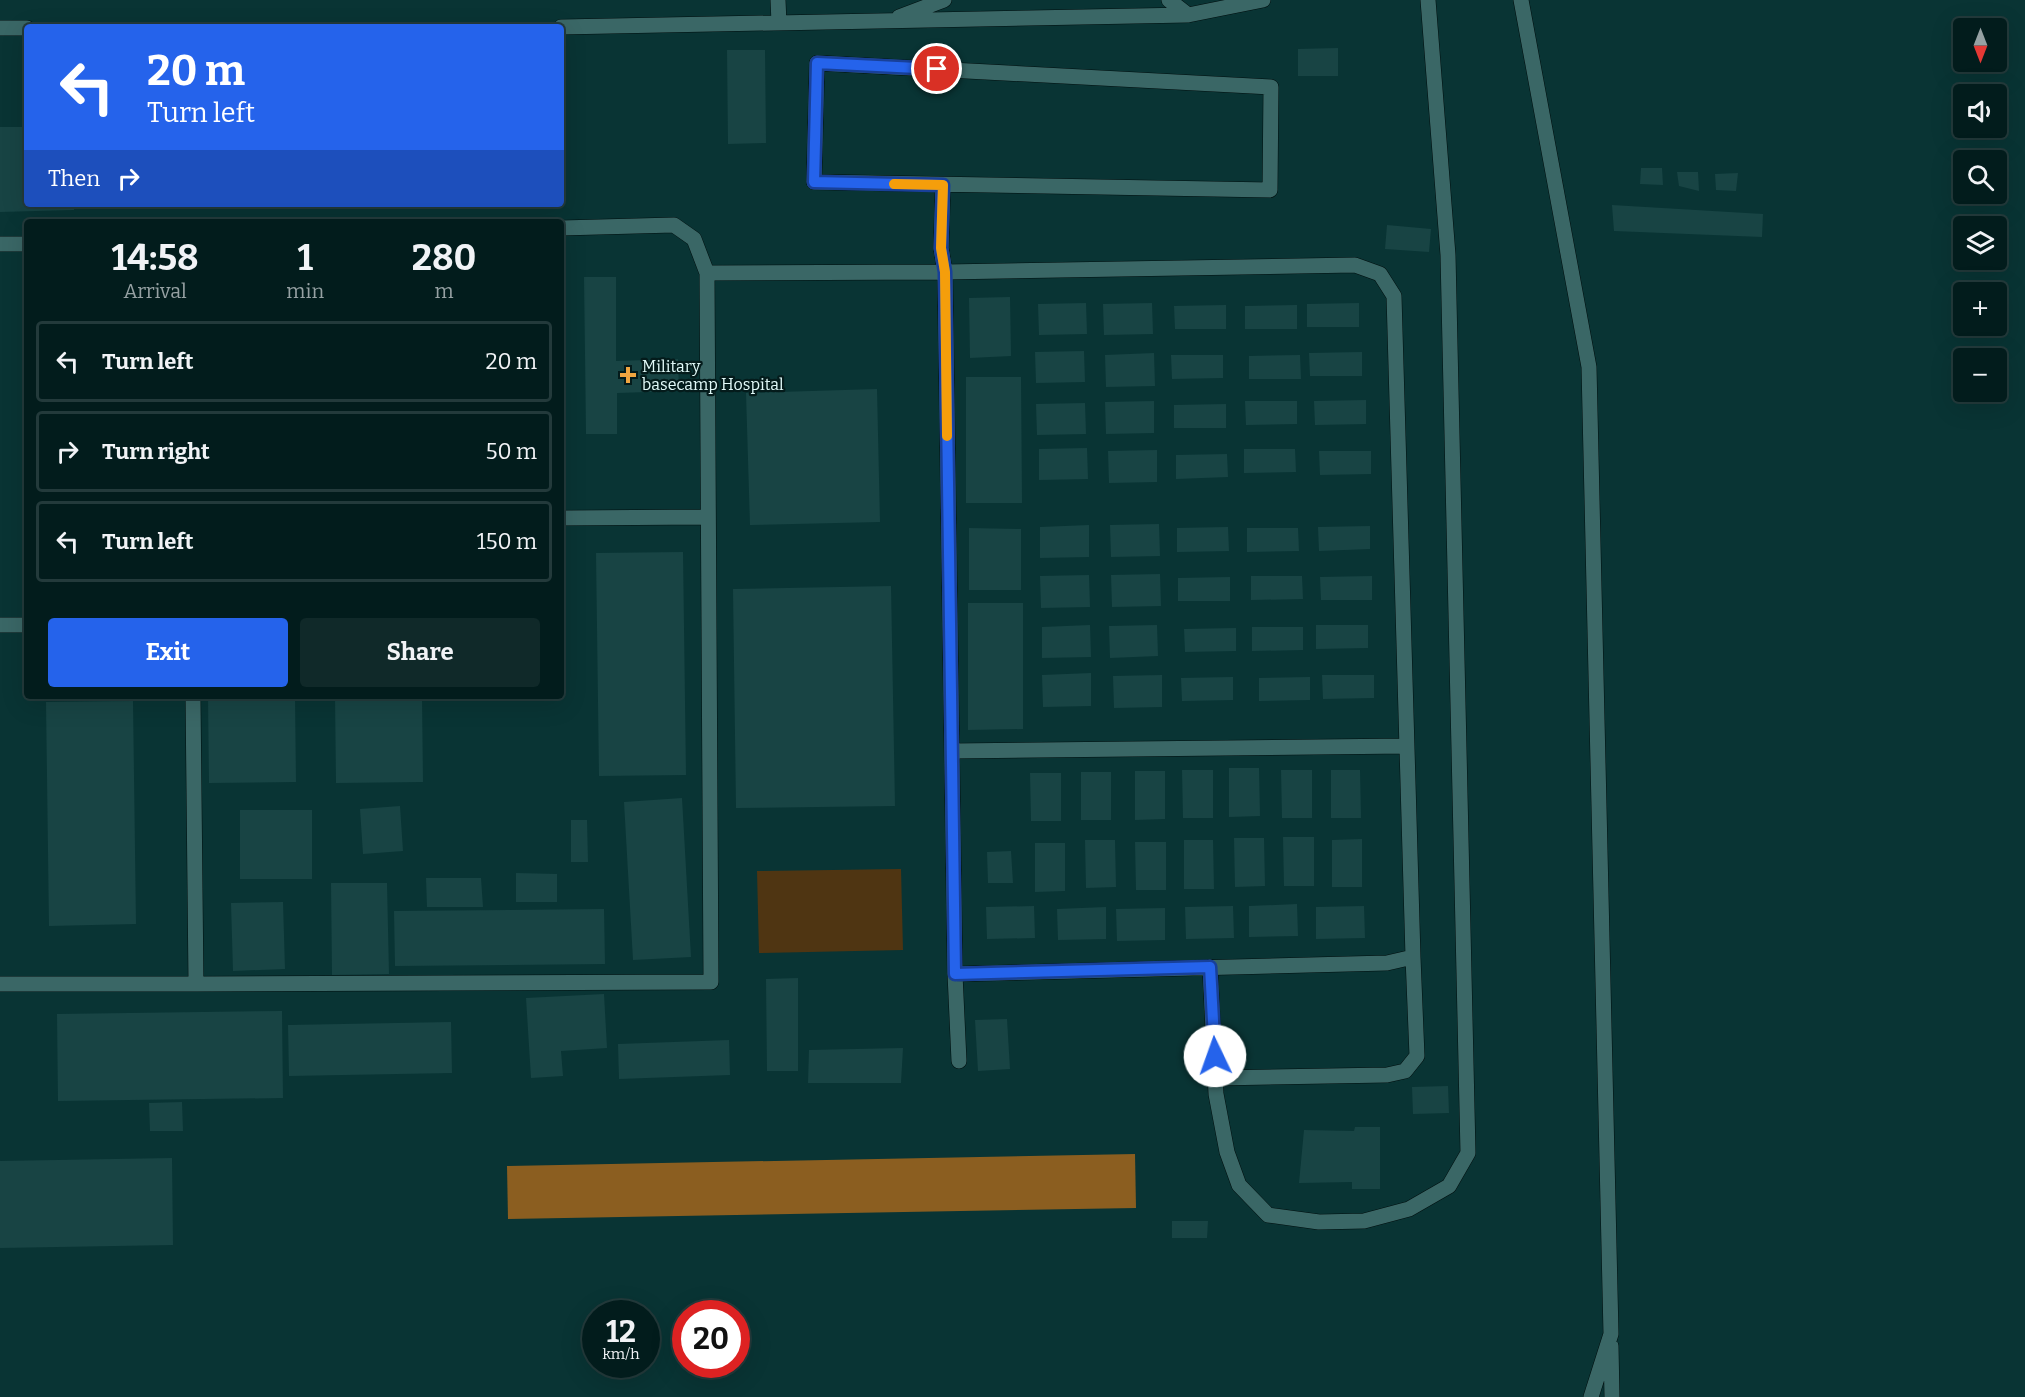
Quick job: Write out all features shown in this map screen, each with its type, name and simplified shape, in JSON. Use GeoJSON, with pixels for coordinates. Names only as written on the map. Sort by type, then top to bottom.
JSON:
{"type":"FeatureCollection","features":[{"type":"Feature","properties":{"kind":"lane"},"geometry":{"type":"LineString","coordinates":[[778,0],[779,23]]}},
{"type":"Feature","properties":{"kind":"lane"},"geometry":{"type":"LineString","coordinates":[[888,21],[944,0]]}},
{"type":"Feature","properties":{"kind":"lane"},"geometry":{"type":"LineString","coordinates":[[1169,0],[1188,15]]}},
{"type":"Feature","properties":{"kind":"lane"},"geometry":{"type":"LineString","coordinates":[[564,27],[1188,15],[1263,0]]}},
{"type":"Feature","properties":{"kind":"lane"},"geometry":{"type":"LineString","coordinates":[[1210,967],[1216,1094],[1227,1152],[1239,1185],[1268,1215],[1319,1222],[1364,1221],[1408,1209],[1449,1186],[1468,1153],[1448,255],[1428,0]]}},
{"type":"Feature","properties":{"kind":"lane"},"geometry":{"type":"LineString","coordinates":[[1521,0],[1589,368],[1612,1397]]}},
{"type":"Feature","properties":{"kind":"lane"},"geometry":{"type":"LineString","coordinates":[[0,28],[24,28]]}},
{"type":"Feature","properties":{"kind":"lane"},"geometry":{"type":"LineString","coordinates":[[817,63],[1271,87],[1270,190],[943,185],[814,182],[817,63]]}},
{"type":"Feature","properties":{"kind":"lane"},"geometry":{"type":"LineString","coordinates":[[943,185],[941,248],[945,272],[955,974],[959,1061]]}},
{"type":"Feature","properties":{"kind":"lane"},"geometry":{"type":"LineString","coordinates":[[0,984],[711,982],[707,273],[694,239],[674,225],[564,228]]}},
{"type":"Feature","properties":{"kind":"lane"},"geometry":{"type":"LineString","coordinates":[[0,244],[24,244]]}},
{"type":"Feature","properties":{"kind":"lane"},"geometry":{"type":"LineString","coordinates":[[707,273],[945,272],[1355,265],[1380,274],[1394,296],[1417,1056],[1405,1071],[1387,1075],[1216,1078]]}},
{"type":"Feature","properties":{"kind":"lane"},"geometry":{"type":"LineString","coordinates":[[564,518],[708,517]]}},
{"type":"Feature","properties":{"kind":"lane"},"geometry":{"type":"LineString","coordinates":[[0,625],[24,625]]}},
{"type":"Feature","properties":{"kind":"lane"},"geometry":{"type":"LineString","coordinates":[[194,699],[196,984]]}},
{"type":"Feature","properties":{"kind":"lane"},"geometry":{"type":"LineString","coordinates":[[952,751],[1407,746]]}},
{"type":"Feature","properties":{"kind":"lane"},"geometry":{"type":"LineString","coordinates":[[955,974],[1387,963],[1413,957]]}},
{"type":"Feature","properties":{"kind":"lane"},"geometry":{"type":"LineString","coordinates":[[1591,1397],[1611,1334]]}},
{"type":"Feature","properties":{"kind":"shaded area"},"geometry":{"type":"Polygon","coordinates":[[[0,0],[2025,0],[2025,1397],[0,1397],[0,0]]]}},
{"type":"Feature","properties":{"kind":"shaded area"},"geometry":{"type":"Polygon","coordinates":[[[901,869],[903,950],[759,953],[757,871],[901,869]]]}},
{"type":"Feature","properties":{"kind":"shaded area"},"geometry":{"type":"Polygon","coordinates":[[[1135,1154],[1136,1208],[508,1219],[507,1166],[1135,1154]]]}},
{"type":"Feature","properties":{"kind":"building"},"geometry":{"type":"Polygon","coordinates":[[[1338,48],[1338,76],[1298,76],[1298,49],[1338,48]]]}},
{"type":"Feature","properties":{"kind":"building"},"geometry":{"type":"Polygon","coordinates":[[[727,50],[765,50],[766,143],[728,144],[727,50]]]}},
{"type":"Feature","properties":{"kind":"building"},"geometry":{"type":"Polygon","coordinates":[[[0,127],[24,127],[24,207],[74,207],[74,210],[0,212],[0,127]]]}},
{"type":"Feature","properties":{"kind":"building"},"geometry":{"type":"Polygon","coordinates":[[[1641,168],[1662,168],[1663,185],[1640,184],[1641,168]]]}},
{"type":"Feature","properties":{"kind":"building"},"geometry":{"type":"Polygon","coordinates":[[[1677,172],[1698,172],[1699,191],[1679,186],[1677,172]]]}},
{"type":"Feature","properties":{"kind":"building"},"geometry":{"type":"Polygon","coordinates":[[[1738,173],[1736,191],[1716,190],[1715,174],[1738,173]]]}},
{"type":"Feature","properties":{"kind":"building"},"geometry":{"type":"Polygon","coordinates":[[[1612,205],[1763,214],[1762,237],[1614,231],[1612,205]]]}},
{"type":"Feature","properties":{"kind":"building"},"geometry":{"type":"Polygon","coordinates":[[[257,207],[314,207],[257,209],[257,207]]]}},
{"type":"Feature","properties":{"kind":"building"},"geometry":{"type":"Polygon","coordinates":[[[1387,225],[1431,229],[1429,252],[1385,249],[1387,225]]]}},
{"type":"Feature","properties":{"kind":"building"},"geometry":{"type":"Polygon","coordinates":[[[584,277],[616,277],[616,361],[678,359],[679,391],[617,393],[617,434],[586,434],[584,277]]]}},
{"type":"Feature","properties":{"kind":"building"},"geometry":{"type":"Polygon","coordinates":[[[1010,297],[1011,356],[970,358],[969,298],[1010,297]]]}},
{"type":"Feature","properties":{"kind":"building"},"geometry":{"type":"Polygon","coordinates":[[[1086,303],[1087,334],[1039,335],[1038,304],[1086,303]]]}},
{"type":"Feature","properties":{"kind":"building"},"geometry":{"type":"Polygon","coordinates":[[[1152,303],[1153,334],[1104,335],[1103,304],[1152,303]]]}},
{"type":"Feature","properties":{"kind":"building"},"geometry":{"type":"Polygon","coordinates":[[[1359,303],[1359,327],[1307,327],[1307,304],[1359,303]]]}},
{"type":"Feature","properties":{"kind":"building"},"geometry":{"type":"Polygon","coordinates":[[[1226,305],[1226,329],[1175,329],[1174,306],[1226,305]]]}},
{"type":"Feature","properties":{"kind":"building"},"geometry":{"type":"Polygon","coordinates":[[[1297,305],[1297,329],[1245,329],[1245,306],[1297,305]]]}},
{"type":"Feature","properties":{"kind":"building"},"geometry":{"type":"Polygon","coordinates":[[[1084,351],[1085,382],[1036,383],[1035,352],[1084,351]]]}},
{"type":"Feature","properties":{"kind":"building"},"geometry":{"type":"Polygon","coordinates":[[[1362,352],[1362,376],[1310,376],[1309,353],[1362,352]]]}},
{"type":"Feature","properties":{"kind":"building"},"geometry":{"type":"Polygon","coordinates":[[[1154,353],[1155,386],[1106,387],[1105,355],[1154,353]]]}},
{"type":"Feature","properties":{"kind":"building"},"geometry":{"type":"Polygon","coordinates":[[[1171,355],[1223,355],[1223,378],[1172,379],[1171,355]]]}},
{"type":"Feature","properties":{"kind":"building"},"geometry":{"type":"Polygon","coordinates":[[[1300,355],[1301,379],[1249,379],[1249,356],[1300,355]]]}},
{"type":"Feature","properties":{"kind":"building"},"geometry":{"type":"Polygon","coordinates":[[[966,377],[1021,377],[1022,503],[966,503],[966,377]]]}},
{"type":"Feature","properties":{"kind":"building"},"geometry":{"type":"Polygon","coordinates":[[[877,389],[880,522],[750,525],[746,393],[877,389]]]}},
{"type":"Feature","properties":{"kind":"building"},"geometry":{"type":"Polygon","coordinates":[[[1366,400],[1366,424],[1315,425],[1314,401],[1366,400]]]}},
{"type":"Feature","properties":{"kind":"building"},"geometry":{"type":"Polygon","coordinates":[[[1154,401],[1154,433],[1106,434],[1105,402],[1154,401]]]}},
{"type":"Feature","properties":{"kind":"building"},"geometry":{"type":"Polygon","coordinates":[[[1245,401],[1297,401],[1297,424],[1246,425],[1245,401]]]}},
{"type":"Feature","properties":{"kind":"building"},"geometry":{"type":"Polygon","coordinates":[[[1085,403],[1086,434],[1037,435],[1036,404],[1085,403]]]}},
{"type":"Feature","properties":{"kind":"building"},"geometry":{"type":"Polygon","coordinates":[[[1226,404],[1226,428],[1174,428],[1174,405],[1226,404]]]}},
{"type":"Feature","properties":{"kind":"building"},"geometry":{"type":"Polygon","coordinates":[[[1087,448],[1088,479],[1039,480],[1039,449],[1087,448]]]}},
{"type":"Feature","properties":{"kind":"building"},"geometry":{"type":"Polygon","coordinates":[[[1244,449],[1295,449],[1296,472],[1244,473],[1244,449]]]}},
{"type":"Feature","properties":{"kind":"building"},"geometry":{"type":"Polygon","coordinates":[[[1157,450],[1157,482],[1109,483],[1108,451],[1157,450]]]}},
{"type":"Feature","properties":{"kind":"building"},"geometry":{"type":"Polygon","coordinates":[[[1319,451],[1371,451],[1371,474],[1320,475],[1319,451]]]}},
{"type":"Feature","properties":{"kind":"building"},"geometry":{"type":"Polygon","coordinates":[[[1227,454],[1228,477],[1176,479],[1176,455],[1227,454]]]}},
{"type":"Feature","properties":{"kind":"building"},"geometry":{"type":"Polygon","coordinates":[[[1159,524],[1160,556],[1111,557],[1110,525],[1159,524]]]}},
{"type":"Feature","properties":{"kind":"building"},"geometry":{"type":"Polygon","coordinates":[[[1089,525],[1089,557],[1040,558],[1040,527],[1089,525]]]}},
{"type":"Feature","properties":{"kind":"building"},"geometry":{"type":"Polygon","coordinates":[[[1370,526],[1370,549],[1319,551],[1318,527],[1370,526]]]}},
{"type":"Feature","properties":{"kind":"building"},"geometry":{"type":"Polygon","coordinates":[[[1228,527],[1229,551],[1177,552],[1177,528],[1228,527]]]}},
{"type":"Feature","properties":{"kind":"building"},"geometry":{"type":"Polygon","coordinates":[[[969,528],[1021,529],[1021,590],[969,590],[969,528]]]}},
{"type":"Feature","properties":{"kind":"building"},"geometry":{"type":"Polygon","coordinates":[[[1247,528],[1298,528],[1299,551],[1247,552],[1247,528]]]}},
{"type":"Feature","properties":{"kind":"building"},"geometry":{"type":"Polygon","coordinates":[[[683,552],[686,775],[599,776],[596,553],[683,552]]]}},
{"type":"Feature","properties":{"kind":"building"},"geometry":{"type":"Polygon","coordinates":[[[1160,574],[1161,606],[1112,607],[1111,575],[1160,574]]]}},
{"type":"Feature","properties":{"kind":"building"},"geometry":{"type":"Polygon","coordinates":[[[1089,575],[1090,607],[1041,608],[1040,576],[1089,575]]]}},
{"type":"Feature","properties":{"kind":"building"},"geometry":{"type":"Polygon","coordinates":[[[1251,576],[1302,576],[1303,599],[1251,600],[1251,576]]]}},
{"type":"Feature","properties":{"kind":"building"},"geometry":{"type":"Polygon","coordinates":[[[1372,576],[1372,600],[1321,600],[1320,577],[1372,576]]]}},
{"type":"Feature","properties":{"kind":"building"},"geometry":{"type":"Polygon","coordinates":[[[1230,577],[1230,601],[1178,601],[1178,578],[1230,577]]]}},
{"type":"Feature","properties":{"kind":"building"},"geometry":{"type":"Polygon","coordinates":[[[891,586],[895,806],[736,808],[733,589],[891,586]]]}},
{"type":"Feature","properties":{"kind":"building"},"geometry":{"type":"Polygon","coordinates":[[[968,603],[1023,603],[1023,729],[968,730],[968,603]]]}},
{"type":"Feature","properties":{"kind":"building"},"geometry":{"type":"Polygon","coordinates":[[[1090,625],[1091,657],[1042,658],[1042,627],[1090,625]]]}},
{"type":"Feature","properties":{"kind":"building"},"geometry":{"type":"Polygon","coordinates":[[[1157,625],[1158,656],[1110,658],[1109,626],[1157,625]]]}},
{"type":"Feature","properties":{"kind":"building"},"geometry":{"type":"Polygon","coordinates":[[[1316,625],[1368,625],[1368,648],[1316,649],[1316,625]]]}},
{"type":"Feature","properties":{"kind":"building"},"geometry":{"type":"Polygon","coordinates":[[[1252,627],[1303,627],[1303,650],[1252,651],[1252,627]]]}},
{"type":"Feature","properties":{"kind":"building"},"geometry":{"type":"Polygon","coordinates":[[[1236,628],[1236,651],[1185,652],[1184,629],[1236,628]]]}},
{"type":"Feature","properties":{"kind":"building"},"geometry":{"type":"Polygon","coordinates":[[[1091,673],[1091,706],[1043,707],[1042,675],[1091,673]]]}},
{"type":"Feature","properties":{"kind":"building"},"geometry":{"type":"Polygon","coordinates":[[[1162,675],[1162,707],[1114,708],[1113,676],[1162,675]]]}},
{"type":"Feature","properties":{"kind":"building"},"geometry":{"type":"Polygon","coordinates":[[[1322,675],[1374,675],[1374,698],[1323,699],[1322,675]]]}},
{"type":"Feature","properties":{"kind":"building"},"geometry":{"type":"Polygon","coordinates":[[[1233,677],[1233,700],[1182,701],[1181,678],[1233,677]]]}},
{"type":"Feature","properties":{"kind":"building"},"geometry":{"type":"Polygon","coordinates":[[[1310,677],[1310,700],[1259,701],[1259,678],[1310,677]]]}},
{"type":"Feature","properties":{"kind":"building"},"geometry":{"type":"Polygon","coordinates":[[[208,699],[295,699],[296,782],[209,783],[208,699]]]}},
{"type":"Feature","properties":{"kind":"building"},"geometry":{"type":"Polygon","coordinates":[[[335,699],[422,699],[423,782],[336,783],[335,699]]]}},
{"type":"Feature","properties":{"kind":"building"},"geometry":{"type":"Polygon","coordinates":[[[133,701],[136,924],[49,926],[46,702],[133,701]]]}},
{"type":"Feature","properties":{"kind":"building"},"geometry":{"type":"Polygon","coordinates":[[[1229,768],[1259,768],[1260,816],[1229,817],[1229,768]]]}},
{"type":"Feature","properties":{"kind":"building"},"geometry":{"type":"Polygon","coordinates":[[[1182,770],[1213,770],[1213,818],[1183,818],[1182,770]]]}},
{"type":"Feature","properties":{"kind":"building"},"geometry":{"type":"Polygon","coordinates":[[[1281,770],[1312,770],[1312,818],[1282,818],[1281,770]]]}},
{"type":"Feature","properties":{"kind":"building"},"geometry":{"type":"Polygon","coordinates":[[[1331,770],[1360,770],[1361,818],[1331,818],[1331,770]]]}},
{"type":"Feature","properties":{"kind":"building"},"geometry":{"type":"Polygon","coordinates":[[[1135,771],[1165,771],[1165,819],[1135,820],[1135,771]]]}},
{"type":"Feature","properties":{"kind":"building"},"geometry":{"type":"Polygon","coordinates":[[[1081,772],[1111,772],[1111,820],[1081,820],[1081,772]]]}},
{"type":"Feature","properties":{"kind":"building"},"geometry":{"type":"Polygon","coordinates":[[[1030,773],[1061,773],[1061,821],[1031,821],[1030,773]]]}},
{"type":"Feature","properties":{"kind":"building"},"geometry":{"type":"Polygon","coordinates":[[[682,798],[691,957],[633,960],[624,802],[682,798]]]}},
{"type":"Feature","properties":{"kind":"building"},"geometry":{"type":"Polygon","coordinates":[[[400,806],[403,851],[363,854],[360,809],[400,806]]]}},
{"type":"Feature","properties":{"kind":"building"},"geometry":{"type":"Polygon","coordinates":[[[240,810],[312,810],[312,879],[240,879],[240,810]]]}},
{"type":"Feature","properties":{"kind":"building"},"geometry":{"type":"Polygon","coordinates":[[[571,820],[587,820],[588,862],[571,862],[571,820]]]}},
{"type":"Feature","properties":{"kind":"building"},"geometry":{"type":"Polygon","coordinates":[[[1283,837],[1314,837],[1314,886],[1284,886],[1283,837]]]}},
{"type":"Feature","properties":{"kind":"building"},"geometry":{"type":"Polygon","coordinates":[[[1234,838],[1264,838],[1265,886],[1235,887],[1234,838]]]}},
{"type":"Feature","properties":{"kind":"building"},"geometry":{"type":"Polygon","coordinates":[[[1362,839],[1362,887],[1332,887],[1332,840],[1362,839]]]}},
{"type":"Feature","properties":{"kind":"building"},"geometry":{"type":"Polygon","coordinates":[[[1085,840],[1115,840],[1116,887],[1086,888],[1085,840]]]}},
{"type":"Feature","properties":{"kind":"building"},"geometry":{"type":"Polygon","coordinates":[[[1184,840],[1213,840],[1214,889],[1184,889],[1184,840]]]}},
{"type":"Feature","properties":{"kind":"building"},"geometry":{"type":"Polygon","coordinates":[[[1135,842],[1166,842],[1166,890],[1136,890],[1135,842]]]}},
{"type":"Feature","properties":{"kind":"building"},"geometry":{"type":"Polygon","coordinates":[[[1035,843],[1065,843],[1065,891],[1035,892],[1035,843]]]}},
{"type":"Feature","properties":{"kind":"building"},"geometry":{"type":"Polygon","coordinates":[[[1011,851],[1013,883],[988,883],[987,852],[1011,851]]]}},
{"type":"Feature","properties":{"kind":"building"},"geometry":{"type":"Polygon","coordinates":[[[516,873],[557,874],[557,902],[516,902],[516,873]]]}},
{"type":"Feature","properties":{"kind":"building"},"geometry":{"type":"Polygon","coordinates":[[[426,878],[481,878],[483,907],[427,907],[426,878]]]}},
{"type":"Feature","properties":{"kind":"building"},"geometry":{"type":"Polygon","coordinates":[[[331,883],[387,883],[389,974],[332,975],[331,883]]]}},
{"type":"Feature","properties":{"kind":"building"},"geometry":{"type":"Polygon","coordinates":[[[283,902],[285,969],[233,971],[231,903],[283,902]]]}},
{"type":"Feature","properties":{"kind":"building"},"geometry":{"type":"Polygon","coordinates":[[[1297,904],[1298,936],[1249,937],[1249,906],[1297,904]]]}},
{"type":"Feature","properties":{"kind":"building"},"geometry":{"type":"Polygon","coordinates":[[[1034,906],[1035,938],[987,939],[986,907],[1034,906]]]}},
{"type":"Feature","properties":{"kind":"building"},"geometry":{"type":"Polygon","coordinates":[[[1233,906],[1234,938],[1186,939],[1185,907],[1233,906]]]}},
{"type":"Feature","properties":{"kind":"building"},"geometry":{"type":"Polygon","coordinates":[[[1364,906],[1365,938],[1316,939],[1316,907],[1364,906]]]}},
{"type":"Feature","properties":{"kind":"building"},"geometry":{"type":"Polygon","coordinates":[[[1106,907],[1106,939],[1058,940],[1057,909],[1106,907]]]}},
{"type":"Feature","properties":{"kind":"building"},"geometry":{"type":"Polygon","coordinates":[[[1165,908],[1165,940],[1117,941],[1116,909],[1165,908]]]}},
{"type":"Feature","properties":{"kind":"building"},"geometry":{"type":"Polygon","coordinates":[[[604,909],[605,964],[395,966],[394,911],[604,909]]]}},
{"type":"Feature","properties":{"kind":"building"},"geometry":{"type":"Polygon","coordinates":[[[798,978],[798,1071],[767,1071],[766,979],[798,978]]]}},
{"type":"Feature","properties":{"kind":"building"},"geometry":{"type":"Polygon","coordinates":[[[604,994],[607,1048],[561,1051],[563,1076],[531,1078],[526,998],[604,994]]]}},
{"type":"Feature","properties":{"kind":"building"},"geometry":{"type":"Polygon","coordinates":[[[282,1011],[283,1098],[58,1101],[57,1014],[282,1011]]]}},
{"type":"Feature","properties":{"kind":"building"},"geometry":{"type":"Polygon","coordinates":[[[1007,1019],[1010,1069],[978,1071],[975,1020],[1007,1019]]]}},
{"type":"Feature","properties":{"kind":"building"},"geometry":{"type":"Polygon","coordinates":[[[451,1022],[452,1073],[289,1076],[288,1025],[451,1022]]]}},
{"type":"Feature","properties":{"kind":"building"},"geometry":{"type":"Polygon","coordinates":[[[729,1040],[730,1075],[619,1079],[618,1044],[729,1040]]]}},
{"type":"Feature","properties":{"kind":"building"},"geometry":{"type":"Polygon","coordinates":[[[903,1048],[901,1083],[808,1083],[809,1050],[903,1048]]]}},
{"type":"Feature","properties":{"kind":"building"},"geometry":{"type":"Polygon","coordinates":[[[1448,1086],[1449,1113],[1413,1114],[1412,1087],[1448,1086]]]}},
{"type":"Feature","properties":{"kind":"building"},"geometry":{"type":"Polygon","coordinates":[[[182,1102],[183,1131],[150,1131],[149,1103],[182,1102]]]}},
{"type":"Feature","properties":{"kind":"building"},"geometry":{"type":"Polygon","coordinates":[[[1355,1127],[1380,1127],[1380,1189],[1352,1189],[1352,1182],[1299,1183],[1304,1130],[1354,1131],[1355,1127]]]}},
{"type":"Feature","properties":{"kind":"building"},"geometry":{"type":"Polygon","coordinates":[[[172,1158],[173,1245],[0,1248],[0,1161],[172,1158]]]}},
{"type":"Feature","properties":{"kind":"building"},"geometry":{"type":"Polygon","coordinates":[[[1172,1221],[1208,1221],[1207,1238],[1172,1238],[1172,1221]]]}},
{"type":"Feature","properties":{"kind":"slow traffic"},"geometry":{"type":"LineString","coordinates":[[894,184],[943,185],[941,248],[945,272],[947,436]]}},
{"type":"Feature","properties":{"kind":"place","name":"Military basecamp Hospital"},"geometry":{"type":"Point","coordinates":[628,375]}},
{"type":"Feature","properties":{"kind":"route"},"geometry":{"type":"LineString","coordinates":[[937,69],[817,63],[814,182],[943,185],[941,248],[945,272],[955,974],[1210,967],[1215,1056]]}}]}
